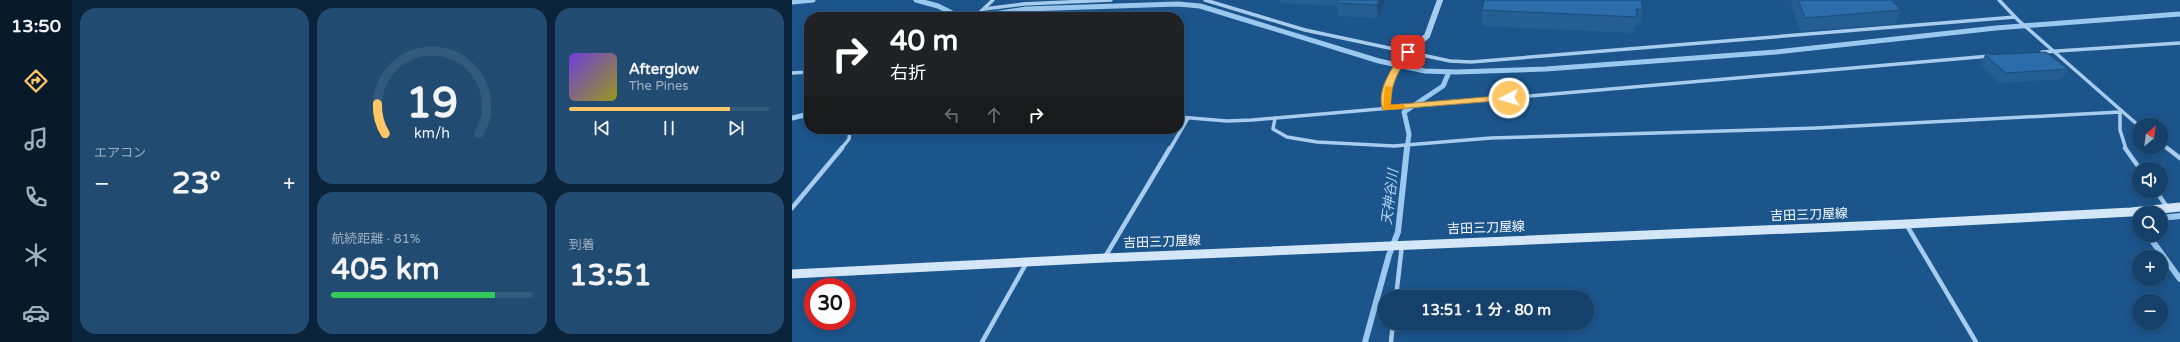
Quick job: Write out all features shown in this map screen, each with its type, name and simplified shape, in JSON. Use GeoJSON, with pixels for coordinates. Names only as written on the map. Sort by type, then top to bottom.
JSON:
{"type":"FeatureCollection","features":[{"type":"Feature","properties":{"kind":"main road","name":"吉田三刀屋線"},"geometry":{"type":"LineString","coordinates":[[2168,208],[2180,207]]}},
{"type":"Feature","properties":{"kind":"main road","name":"吉田三刀屋線"},"geometry":{"type":"LineString","coordinates":[[792,274],[1104,258],[1906,224],[2132,212]]}},
{"type":"Feature","properties":{"kind":"street"},"geometry":{"type":"LineString","coordinates":[[981,12],[993,0]]}},
{"type":"Feature","properties":{"kind":"street"},"geometry":{"type":"LineString","coordinates":[[984,9],[1023,4],[1111,0]]}},
{"type":"Feature","properties":{"kind":"street"},"geometry":{"type":"LineString","coordinates":[[1205,0],[1305,30],[1450,61],[1471,62],[2015,17]]}},
{"type":"Feature","properties":{"kind":"street"},"geometry":{"type":"LineString","coordinates":[[1386,108],[1387,89],[1394,71],[1408,52],[1424,42],[1429,35],[1440,0]]}},
{"type":"Feature","properties":{"kind":"street"},"geometry":{"type":"LineString","coordinates":[[1999,0],[2018,20],[2120,112],[2132,121]]}},
{"type":"Feature","properties":{"kind":"street"},"geometry":{"type":"LineString","coordinates":[[2037,52],[2180,43]]}},
{"type":"Feature","properties":{"kind":"street"},"geometry":{"type":"LineString","coordinates":[[1184,118],[1227,121],[1275,118],[1997,56]]}},
{"type":"Feature","properties":{"kind":"street"},"geometry":{"type":"LineString","coordinates":[[792,74],[804,73]]}},
{"type":"Feature","properties":{"kind":"street"},"geometry":{"type":"LineString","coordinates":[[1275,118],[1273,129],[1276,133],[1287,137],[1318,142],[1394,146],[1491,138],[1817,128],[2120,112]]}},
{"type":"Feature","properties":{"kind":"street"},"geometry":{"type":"LineString","coordinates":[[2120,112],[2118,130],[2121,140],[2135,162]]}},
{"type":"Feature","properties":{"kind":"street"},"geometry":{"type":"LineString","coordinates":[[1184,125],[1188,118]]}},
{"type":"Feature","properties":{"kind":"street"},"geometry":{"type":"LineString","coordinates":[[792,208],[849,139],[850,134]]}},
{"type":"Feature","properties":{"kind":"street"},"geometry":{"type":"LineString","coordinates":[[1104,258],[1178,134]]}},
{"type":"Feature","properties":{"kind":"street"},"geometry":{"type":"LineString","coordinates":[[2168,149],[2180,158]]}},
{"type":"Feature","properties":{"kind":"street"},"geometry":{"type":"LineString","coordinates":[[1906,224],[1976,342]]}},
{"type":"Feature","properties":{"kind":"street"},"geometry":{"type":"LineString","coordinates":[[1397,290],[1402,245]]}},
{"type":"Feature","properties":{"kind":"street"},"geometry":{"type":"LineString","coordinates":[[982,342],[1027,262]]}},
{"type":"Feature","properties":{"kind":"street"},"geometry":{"type":"LineString","coordinates":[[1391,342],[1392,330]]}},
{"type":"Feature","properties":{"kind":"building"},"geometry":{"type":"Polygon","coordinates":[[[1338,0],[1379,0],[1377,5],[1336,3],[1338,0]]]}},
{"type":"Feature","properties":{"kind":"building"},"geometry":{"type":"Polygon","coordinates":[[[1484,0],[1641,0],[1643,10],[1636,9],[1637,17],[1482,10],[1484,0]]]}},
{"type":"Feature","properties":{"kind":"building"},"geometry":{"type":"Polygon","coordinates":[[[1798,0],[1891,0],[1901,10],[1805,18],[1798,0]]]}},
{"type":"Feature","properties":{"kind":"building"},"geometry":{"type":"Polygon","coordinates":[[[2046,52],[2068,69],[2006,73],[1985,55],[2046,52]]]}},
{"type":"Feature","properties":{"kind":"waterway"},"geometry":{"type":"LineString","coordinates":[[792,2],[813,0]]}},
{"type":"Feature","properties":{"kind":"waterway"},"geometry":{"type":"LineString","coordinates":[[916,0],[938,6],[950,12]]}},
{"type":"Feature","properties":{"kind":"waterway"},"geometry":{"type":"LineString","coordinates":[[1006,12],[1026,9],[1178,4],[1200,6],[1379,61],[1425,71],[1456,72],[1546,69],[1776,52],[1996,28],[2180,14]]}},
{"type":"Feature","properties":{"kind":"waterway","name":"天神谷川"},"geometry":{"type":"LineString","coordinates":[[1407,149],[1409,134],[1404,112],[1443,86],[1449,72]]}},
{"type":"Feature","properties":{"kind":"waterway"},"geometry":{"type":"LineString","coordinates":[[792,118],[804,115]]}},
{"type":"Feature","properties":{"kind":"waterway","name":"天神谷川"},"geometry":{"type":"LineString","coordinates":[[1365,342],[1389,255],[1398,232],[1407,148]]}},
{"type":"Feature","properties":{"kind":"waterway"},"geometry":{"type":"LineString","coordinates":[[2168,217],[2180,216]]}},
{"type":"Feature","properties":{"kind":"waterway"},"geometry":{"type":"LineString","coordinates":[[2153,242],[2180,279]]}},
{"type":"Feature","properties":{"kind":"slow traffic"},"geometry":{"type":"LineString","coordinates":[[1388,87],[1386,108],[1402,107]]}},
{"type":"Feature","properties":{"kind":"route"},"geometry":{"type":"LineString","coordinates":[[1408,52],[1394,71],[1387,89],[1386,108],[1509,98]]}}]}
